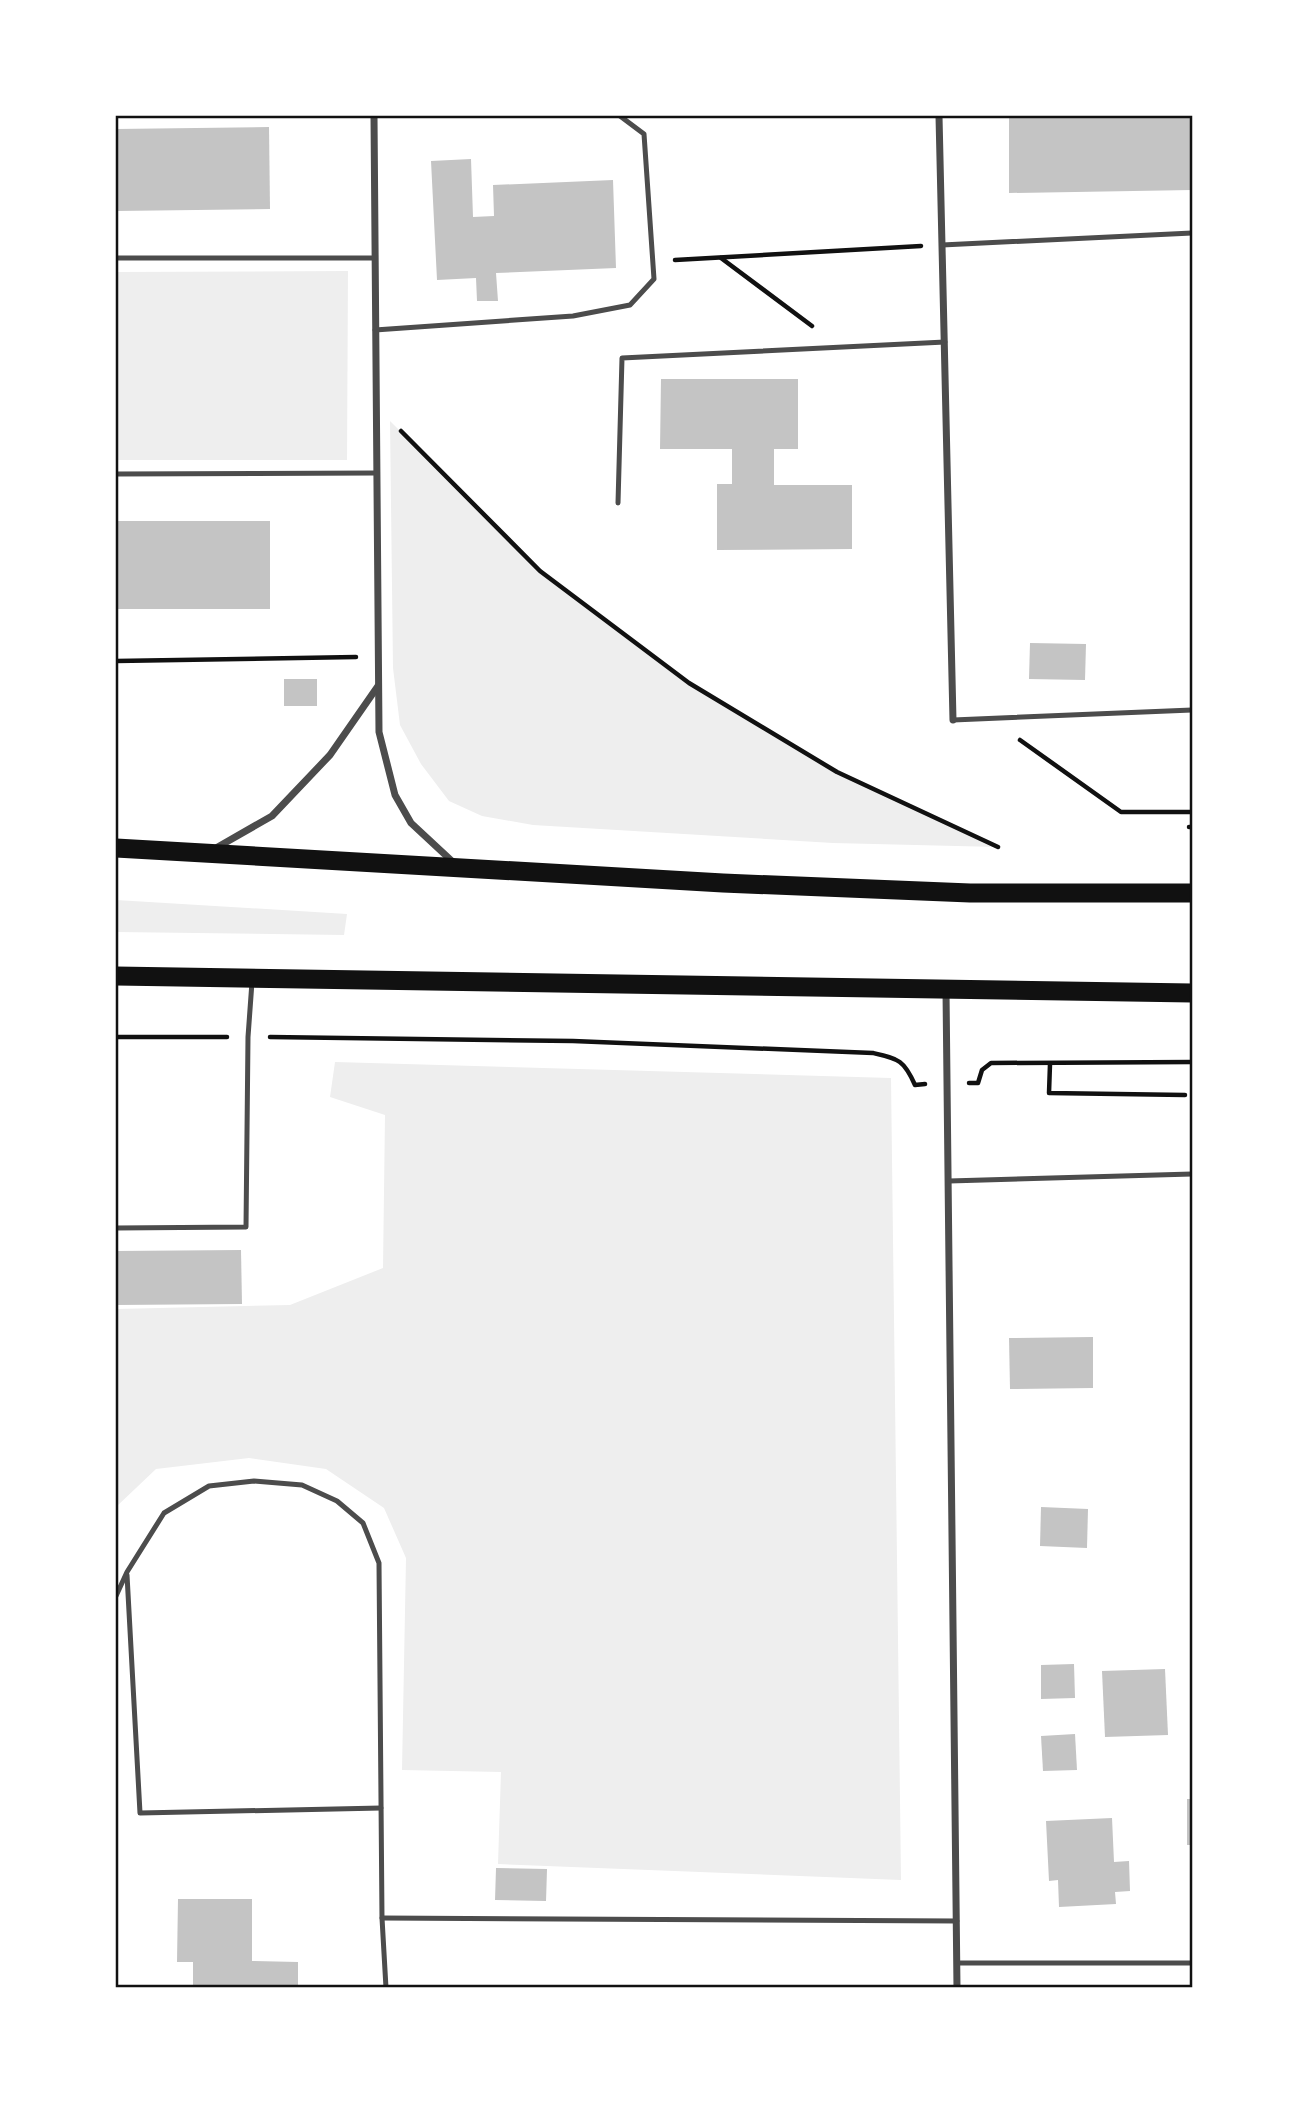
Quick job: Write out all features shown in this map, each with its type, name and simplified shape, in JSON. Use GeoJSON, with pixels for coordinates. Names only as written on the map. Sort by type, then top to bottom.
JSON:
{"type":"FeatureCollection","features":[{"type":"Feature","properties":{"kind":"highway"},"geometry":{"type":"LineString","coordinates":[[116,848],[723,883],[970,893],[1192,893]]}},
{"type":"Feature","properties":{"kind":"highway"},"geometry":{"type":"LineString","coordinates":[[116,976],[1192,993]]}},
{"type":"Feature","properties":{"kind":"street"},"geometry":{"type":"LineString","coordinates":[[374,116],[379,732],[395,795],[411,822],[457,866]]}},
{"type":"Feature","properties":{"kind":"street"},"geometry":{"type":"LineString","coordinates":[[939,116],[953,720]]}},
{"type":"Feature","properties":{"kind":"street"},"geometry":{"type":"LineString","coordinates":[[206,854],[272,816],[330,755],[379,685]]}},
{"type":"Feature","properties":{"kind":"street"},"geometry":{"type":"LineString","coordinates":[[946,990],[957,1987]]}},
{"type":"Feature","properties":{"kind":"lane"},"geometry":{"type":"LineString","coordinates":[[375,330],[573,316],[630,305],[654,279],[645,134],[620,116]]}},
{"type":"Feature","properties":{"kind":"lane"},"geometry":{"type":"LineString","coordinates":[[942,245],[1192,233]]}},
{"type":"Feature","properties":{"kind":"lane"},"geometry":{"type":"LineString","coordinates":[[116,258],[375,258]]}},
{"type":"Feature","properties":{"kind":"lane"},"geometry":{"type":"LineString","coordinates":[[618,503],[622,358],[945,342]]}},
{"type":"Feature","properties":{"kind":"lane"},"geometry":{"type":"LineString","coordinates":[[116,474],[376,472]]}},
{"type":"Feature","properties":{"kind":"lane"},"geometry":{"type":"LineString","coordinates":[[953,720],[1192,710]]}},
{"type":"Feature","properties":{"kind":"lane"},"geometry":{"type":"LineString","coordinates":[[116,1228],[246,1227],[248,1037],[253,979]]}},
{"type":"Feature","properties":{"kind":"lane"},"geometry":{"type":"LineString","coordinates":[[949,1181],[1192,1174]]}},
{"type":"Feature","properties":{"kind":"lane"},"geometry":{"type":"LineString","coordinates":[[116,1596],[127,1572],[164,1513],[209,1486],[254,1480],[302,1486],[337,1501],[363,1523],[379,1563],[382,1917],[386,1987]]}},
{"type":"Feature","properties":{"kind":"lane"},"geometry":{"type":"LineString","coordinates":[[127,1572],[140,1813],[381,1808]]}},
{"type":"Feature","properties":{"kind":"lane"},"geometry":{"type":"LineString","coordinates":[[382,1917],[957,1921]]}},
{"type":"Feature","properties":{"kind":"lane"},"geometry":{"type":"LineString","coordinates":[[958,1963],[1192,1963]]}},
{"type":"Feature","properties":{"kind":"path"},"geometry":{"type":"LineString","coordinates":[[653,262],[942,245]]}},
{"type":"Feature","properties":{"kind":"path"},"geometry":{"type":"LineString","coordinates":[[720,258],[840,347]]}},
{"type":"Feature","properties":{"kind":"path"},"geometry":{"type":"LineString","coordinates":[[400,430],[540,571],[689,683],[837,772],[998,847]]}},
{"type":"Feature","properties":{"kind":"path"},"geometry":{"type":"LineString","coordinates":[[116,661],[378,657]]}},
{"type":"Feature","properties":{"kind":"path"},"geometry":{"type":"LineString","coordinates":[[992,719],[1121,812],[1192,812]]}},
{"type":"Feature","properties":{"kind":"path"},"geometry":{"type":"LineString","coordinates":[[116,1037],[573,1041],[873,1053],[898,1059],[908,1069],[915,1085],[978,1083],[982,1070],[991,1063],[1192,1062]]}},
{"type":"Feature","properties":{"kind":"path"},"geometry":{"type":"LineString","coordinates":[[1050,1064],[1049,1093],[1185,1095]]}},
{"type":"Feature","properties":{"kind":"shaded area"},"geometry":{"type":"Polygon","coordinates":[[[348,271],[347,460],[116,460],[116,272],[348,271]]]}},
{"type":"Feature","properties":{"kind":"shaded area"},"geometry":{"type":"Polygon","coordinates":[[[390,421],[540,571],[689,683],[837,772],[998,847],[833,843],[533,825],[482,816],[449,801],[421,764],[400,725],[393,668],[390,421]]]}},
{"type":"Feature","properties":{"kind":"shaded area"},"geometry":{"type":"Polygon","coordinates":[[[116,900],[347,914],[344,935],[116,932],[116,900]]]}},
{"type":"Feature","properties":{"kind":"shaded area"},"geometry":{"type":"Polygon","coordinates":[[[335,1062],[891,1078],[901,1880],[498,1864],[501,1772],[402,1770],[406,1558],[384,1508],[326,1469],[249,1458],[156,1469],[116,1507],[116,1309],[290,1305],[383,1268],[385,1115],[330,1097],[335,1062]]]}},
{"type":"Feature","properties":{"kind":"building"},"geometry":{"type":"Polygon","coordinates":[[[1009,116],[1192,116],[1192,190],[1009,193],[1009,116]]]}},
{"type":"Feature","properties":{"kind":"building"},"geometry":{"type":"Polygon","coordinates":[[[269,127],[270,209],[116,211],[116,129],[269,127]]]}},
{"type":"Feature","properties":{"kind":"building"},"geometry":{"type":"Polygon","coordinates":[[[471,159],[473,217],[494,216],[493,185],[613,180],[616,268],[496,273],[498,301],[477,301],[476,278],[437,280],[431,161],[471,159]]]}},
{"type":"Feature","properties":{"kind":"building"},"geometry":{"type":"Polygon","coordinates":[[[661,379],[798,379],[798,449],[774,449],[774,485],[852,485],[852,549],[717,550],[717,484],[732,484],[732,449],[660,449],[661,379]]]}},
{"type":"Feature","properties":{"kind":"building"},"geometry":{"type":"Polygon","coordinates":[[[116,521],[270,521],[270,609],[116,609],[116,521]]]}},
{"type":"Feature","properties":{"kind":"building"},"geometry":{"type":"Polygon","coordinates":[[[1030,643],[1086,644],[1085,680],[1029,679],[1030,643]]]}},
{"type":"Feature","properties":{"kind":"building"},"geometry":{"type":"Polygon","coordinates":[[[284,679],[317,679],[317,706],[284,706],[284,679]]]}},
{"type":"Feature","properties":{"kind":"building"},"geometry":{"type":"Polygon","coordinates":[[[241,1250],[242,1304],[116,1305],[116,1251],[241,1250]]]}},
{"type":"Feature","properties":{"kind":"building"},"geometry":{"type":"Polygon","coordinates":[[[1093,1337],[1093,1388],[1010,1389],[1009,1338],[1093,1337]]]}},
{"type":"Feature","properties":{"kind":"building"},"geometry":{"type":"Polygon","coordinates":[[[1041,1507],[1088,1509],[1087,1548],[1040,1546],[1041,1507]]]}},
{"type":"Feature","properties":{"kind":"building"},"geometry":{"type":"Polygon","coordinates":[[[1074,1664],[1075,1698],[1041,1699],[1041,1665],[1074,1664]]]}},
{"type":"Feature","properties":{"kind":"building"},"geometry":{"type":"Polygon","coordinates":[[[1165,1669],[1168,1735],[1105,1737],[1102,1671],[1165,1669]]]}},
{"type":"Feature","properties":{"kind":"building"},"geometry":{"type":"Polygon","coordinates":[[[1075,1734],[1077,1770],[1043,1771],[1041,1736],[1075,1734]]]}},
{"type":"Feature","properties":{"kind":"building"},"geometry":{"type":"Polygon","coordinates":[[[1187,1799],[1192,1799],[1192,1845],[1187,1845],[1187,1799]]]}},
{"type":"Feature","properties":{"kind":"building"},"geometry":{"type":"Polygon","coordinates":[[[1112,1818],[1114,1862],[1129,1861],[1130,1891],[1115,1892],[1116,1904],[1059,1907],[1058,1880],[1049,1881],[1046,1821],[1112,1818]]]}},
{"type":"Feature","properties":{"kind":"building"},"geometry":{"type":"Polygon","coordinates":[[[496,1868],[547,1869],[546,1901],[495,1900],[496,1868]]]}},
{"type":"Feature","properties":{"kind":"building"},"geometry":{"type":"Polygon","coordinates":[[[178,1899],[252,1899],[252,1961],[298,1962],[298,1988],[193,1988],[193,1962],[177,1962],[178,1899]]]}}]}
